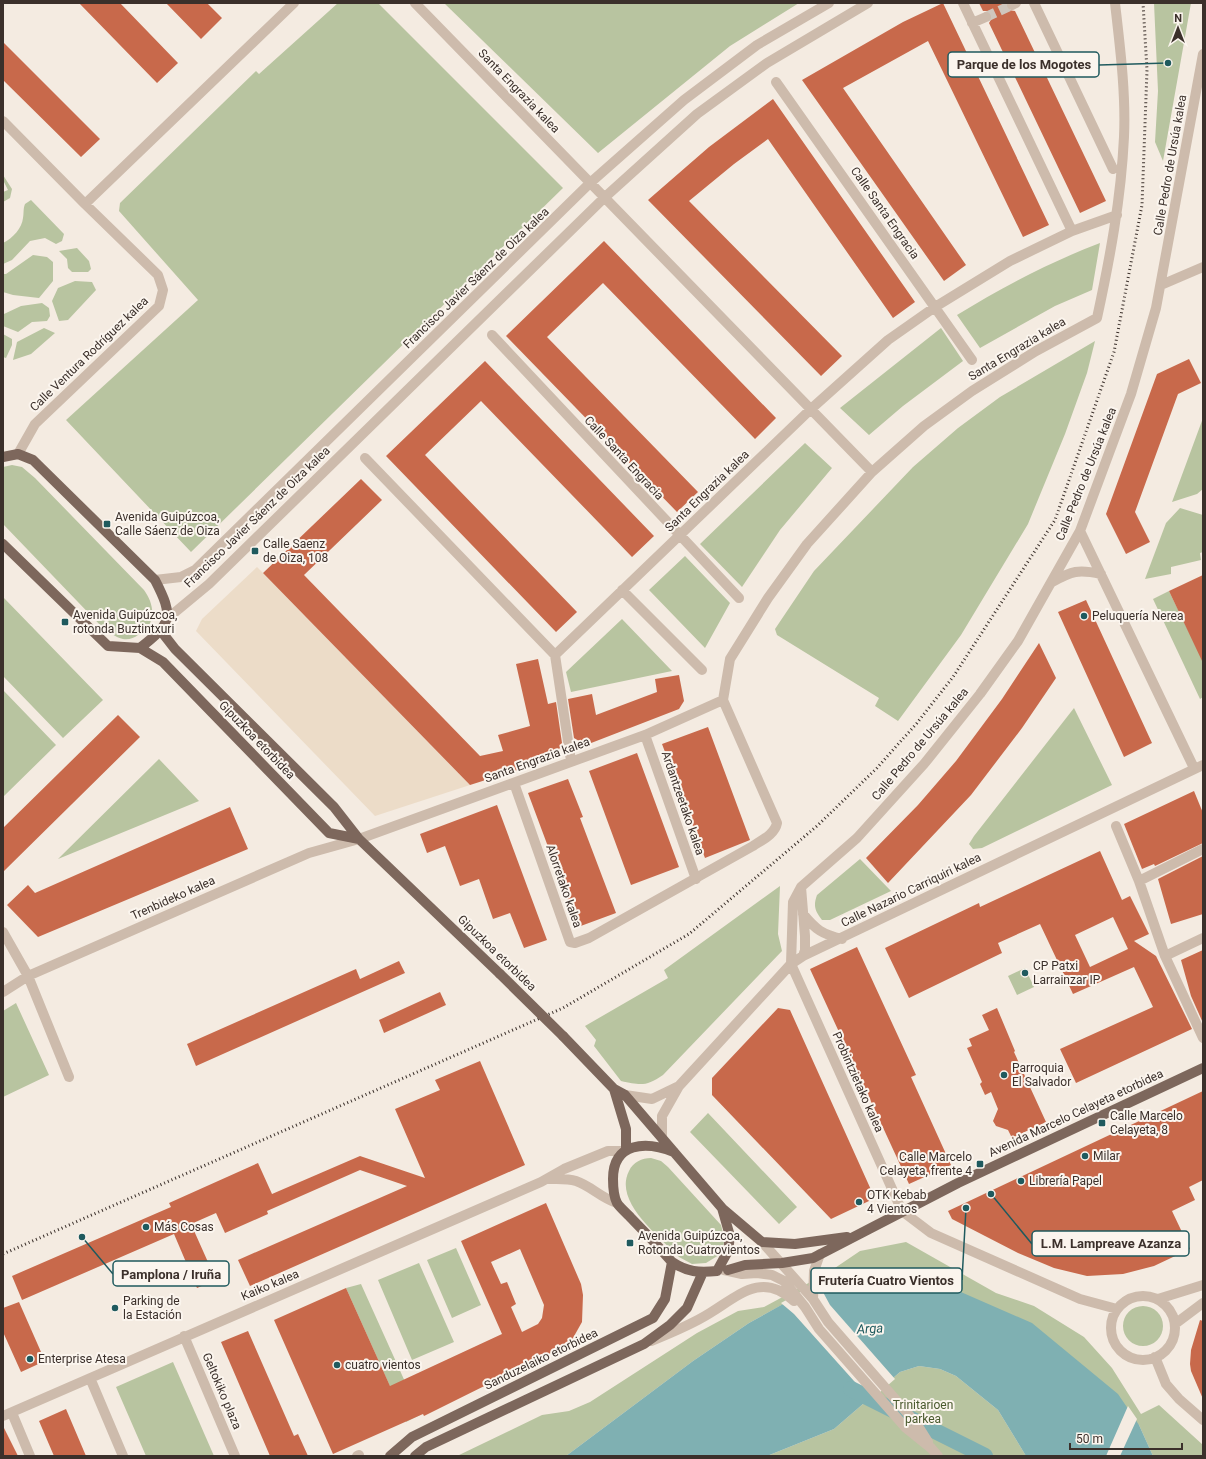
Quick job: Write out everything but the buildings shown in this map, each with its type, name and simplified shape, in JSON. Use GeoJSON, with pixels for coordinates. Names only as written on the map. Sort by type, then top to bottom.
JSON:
{"type":"FeatureCollection","features":[{"type":"Feature","properties":{"kind":"main road"},"geometry":{"type":"LineString","coordinates":[[3,457],[18,454],[33,460],[155,580],[164,597],[168,618],[161,631],[140,648],[108,646],[3,544]]}},
{"type":"Feature","properties":{"kind":"main road","name":"Gipuzkoa etorbidea"},"geometry":{"type":"LineString","coordinates":[[161,631],[175,649],[334,807],[359,839],[500,974],[614,1089],[624,1095],[722,1208]]}},
{"type":"Feature","properties":{"kind":"main road","name":"Gipuzkoa etorbidea"},"geometry":{"type":"LineString","coordinates":[[140,648],[163,662],[329,833],[359,839]]}},
{"type":"Feature","properties":{"kind":"main road","name":"Avenida Marcelo Celayeta etorbidea"},"geometry":{"type":"LineString","coordinates":[[782,1263],[813,1258],[852,1236],[902,1211],[1203,1068]]}},
{"type":"Feature","properties":{"kind":"main road","name":"Gipuzkoa etorbidea"},"geometry":{"type":"LineString","coordinates":[[614,1089],[626,1129],[625,1150]]}},
{"type":"Feature","properties":{"kind":"main road"},"geometry":{"type":"LineString","coordinates":[[674,1152],[661,1147],[650,1146],[637,1146],[625,1150],[616,1164],[613,1174],[613,1188],[617,1203],[672,1262],[692,1272],[717,1270],[728,1251],[730,1236],[722,1208]]}},
{"type":"Feature","properties":{"kind":"main road"},"geometry":{"type":"LineString","coordinates":[[722,1208],[762,1242]]}},
{"type":"Feature","properties":{"kind":"main road","name":"Avenida Marcelo Celayeta etorbidea"},"geometry":{"type":"LineString","coordinates":[[762,1242],[794,1244],[852,1236]]}},
{"type":"Feature","properties":{"kind":"main road","name":"Sanduzelaiko etorbidea"},"geometry":{"type":"LineString","coordinates":[[390,1456],[412,1437],[653,1318],[665,1299],[672,1262]]}},
{"type":"Feature","properties":{"kind":"main road"},"geometry":{"type":"LineString","coordinates":[[728,1270],[745,1265],[782,1263]]}},
{"type":"Feature","properties":{"kind":"main road"},"geometry":{"type":"LineString","coordinates":[[415,1456],[426,1447],[644,1344],[670,1325],[687,1308],[704,1272]]}},
{"type":"Feature","properties":{"kind":"street"},"geometry":{"type":"LineString","coordinates":[[85,204],[294,3]]}},
{"type":"Feature","properties":{"kind":"street","name":"Santa Engrazia kalea"},"geometry":{"type":"LineString","coordinates":[[415,3],[604,198]]}},
{"type":"Feature","properties":{"kind":"street","name":"Francisco Javier Sáenz de Oiza kalea"},"geometry":{"type":"LineString","coordinates":[[155,580],[181,578],[195,570],[590,183],[684,100],[757,46],[829,3]]}},
{"type":"Feature","properties":{"kind":"street","name":"Francisco Javier Sáenz de Oiza kalea"},"geometry":{"type":"LineString","coordinates":[[168,618],[209,584],[604,198],[697,114],[767,64],[868,3]]}},
{"type":"Feature","properties":{"kind":"street"},"geometry":{"type":"LineString","coordinates":[[963,3],[1072,231]]}},
{"type":"Feature","properties":{"kind":"street"},"geometry":{"type":"LineString","coordinates":[[1034,3],[1113,169]]}},
{"type":"Feature","properties":{"kind":"street","name":"Santa Engrazia kalea"},"geometry":{"type":"LineString","coordinates":[[359,839],[646,735],[723,700],[730,659],[768,598],[807,544],[872,472],[924,426],[972,391],[1036,351],[1096,318],[1110,259],[1117,215],[1124,136],[1122,79],[1115,3]]}},
{"type":"Feature","properties":{"kind":"street"},"geometry":{"type":"LineString","coordinates":[[972,23],[986,17]]}},
{"type":"Feature","properties":{"kind":"street","name":"Calle Pedro de Ursúa kalea"},"geometry":{"type":"LineString","coordinates":[[791,964],[793,902],[801,888],[857,838],[924,764],[980,694],[1018,641],[1080,531],[1131,394],[1162,285],[1203,54]]}},
{"type":"Feature","properties":{"kind":"street","name":"Calle Santa Engracia"},"geometry":{"type":"LineString","coordinates":[[776,82],[972,360]]}},
{"type":"Feature","properties":{"kind":"street","name":"Calle Ventura Rodríguez kalea"},"geometry":{"type":"LineString","coordinates":[[3,121],[158,275],[163,290],[159,306],[35,424],[18,454]]}},
{"type":"Feature","properties":{"kind":"street"},"geometry":{"type":"LineString","coordinates":[[604,198],[872,472]]}},
{"type":"Feature","properties":{"kind":"street","name":"Santa Engrazia kalea"},"geometry":{"type":"LineString","coordinates":[[555,655],[811,409],[888,340],[935,307],[1010,262],[1072,231],[1117,215]]}},
{"type":"Feature","properties":{"kind":"street"},"geometry":{"type":"LineString","coordinates":[[1162,285],[1203,267]]}},
{"type":"Feature","properties":{"kind":"street","name":"Calle Santa Engracia"},"geometry":{"type":"LineString","coordinates":[[492,334],[679,536],[740,598]]}},
{"type":"Feature","properties":{"kind":"street"},"geometry":{"type":"LineString","coordinates":[[365,458],[555,655],[571,761]]}},
{"type":"Feature","properties":{"kind":"street","name":"Calle Nazario Carriquiri kalea"},"geometry":{"type":"LineString","coordinates":[[662,1138],[662,1116],[679,1086],[791,964],[803,956],[842,939],[942,888],[1198,766],[1080,531]]}},
{"type":"Feature","properties":{"kind":"street"},"geometry":{"type":"LineString","coordinates":[[1052,582],[1070,572],[1084,570],[1101,574]]}},
{"type":"Feature","properties":{"kind":"street"},"geometry":{"type":"LineString","coordinates":[[622,590],[702,670]]}},
{"type":"Feature","properties":{"kind":"street","name":"Ardantzeetako kalea"},"geometry":{"type":"LineString","coordinates":[[643,908],[696,879],[771,834],[776,828],[777,823],[723,700]]}},
{"type":"Feature","properties":{"kind":"street","name":"Ardantzeetako kalea"},"geometry":{"type":"LineString","coordinates":[[646,735],[696,879]]}},
{"type":"Feature","properties":{"kind":"street","name":"Alorretako kalea"},"geometry":{"type":"LineString","coordinates":[[514,783],[570,942],[575,943],[589,938],[643,908]]}},
{"type":"Feature","properties":{"kind":"street"},"geometry":{"type":"LineString","coordinates":[[1116,826],[1139,881],[1165,956],[1203,1038]]}},
{"type":"Feature","properties":{"kind":"street","name":"Trenbideko kalea"},"geometry":{"type":"LineString","coordinates":[[3,992],[28,976],[309,853],[359,839]]}},
{"type":"Feature","properties":{"kind":"street"},"geometry":{"type":"LineString","coordinates":[[1139,881],[1203,849]]}},
{"type":"Feature","properties":{"kind":"street"},"geometry":{"type":"LineString","coordinates":[[801,888],[805,936],[805,950],[803,956]]}},
{"type":"Feature","properties":{"kind":"street"},"geometry":{"type":"LineString","coordinates":[[802,914],[815,929],[827,935],[842,939]]}},
{"type":"Feature","properties":{"kind":"street"},"geometry":{"type":"LineString","coordinates":[[3,932],[28,976],[69,1078]]}},
{"type":"Feature","properties":{"kind":"street"},"geometry":{"type":"LineString","coordinates":[[1165,956],[1203,938]]}},
{"type":"Feature","properties":{"kind":"street","name":"Probintzietako kalea"},"geometry":{"type":"LineString","coordinates":[[791,964],[902,1211]]}},
{"type":"Feature","properties":{"kind":"street","name":"Calle Nazario Carriquiri kalea"},"geometry":{"type":"LineString","coordinates":[[624,1095],[652,1099],[679,1086]]}},
{"type":"Feature","properties":{"kind":"street","name":"Kaiko kalea"},"geometry":{"type":"LineString","coordinates":[[7,1415],[184,1336],[547,1179],[564,1169],[608,1151],[625,1150]]}},
{"type":"Feature","properties":{"kind":"street","name":"Kaiko kalea"},"geometry":{"type":"LineString","coordinates":[[547,1179],[563,1178],[576,1181],[587,1186],[605,1199],[617,1203]]}},
{"type":"Feature","properties":{"kind":"street"},"geometry":{"type":"LineString","coordinates":[[902,1211],[931,1233],[1080,1299],[1117,1309]]}},
{"type":"Feature","properties":{"kind":"street"},"geometry":{"type":"LineString","coordinates":[[762,1242],[791,1273],[813,1299],[828,1322],[916,1423],[931,1448]]}},
{"type":"Feature","properties":{"kind":"street"},"geometry":{"type":"LineString","coordinates":[[813,1299],[814,1271],[820,1254]]}},
{"type":"Feature","properties":{"kind":"street"},"geometry":{"type":"LineString","coordinates":[[717,1270],[728,1270],[742,1274],[758,1272],[772,1275],[784,1282],[805,1307],[819,1329],[905,1427],[931,1448],[938,1456]]}},
{"type":"Feature","properties":{"kind":"street"},"geometry":{"type":"LineString","coordinates":[[1158,1300],[1203,1285]]}},
{"type":"Feature","properties":{"kind":"street"},"geometry":{"type":"LineString","coordinates":[[644,1344],[709,1314],[743,1291],[756,1287],[768,1288],[787,1295],[796,1304],[805,1307]]}},
{"type":"Feature","properties":{"kind":"street"},"geometry":{"type":"LineString","coordinates":[[1149,1296],[1158,1300],[1166,1306],[1172,1314],[1175,1324],[1174,1334],[1170,1344],[1164,1352],[1145,1360],[1135,1359],[1125,1354],[1113,1339],[1111,1329],[1112,1318],[1117,1309],[1131,1298],[1149,1296]]}},
{"type":"Feature","properties":{"kind":"street"},"geometry":{"type":"LineString","coordinates":[[1175,1324],[1203,1303]]}},
{"type":"Feature","properties":{"kind":"street","name":"Geltokiko plaza"},"geometry":{"type":"LineString","coordinates":[[184,1336],[235,1456]]}},
{"type":"Feature","properties":{"kind":"street"},"geometry":{"type":"LineString","coordinates":[[1155,1357],[1166,1384],[1180,1400],[1203,1420]]}},
{"type":"Feature","properties":{"kind":"street"},"geometry":{"type":"LineString","coordinates":[[90,1378],[124,1456]]}},
{"type":"Feature","properties":{"kind":"street"},"geometry":{"type":"LineString","coordinates":[[7,1415],[30,1456]]}},
{"type":"Feature","properties":{"kind":"green space"},"geometry":{"type":"Polygon","coordinates":[[[338,3],[378,3],[563,188],[191,552],[66,420],[198,300],[119,211],[120,203],[256,71],[259,74],[338,3]]]}},
{"type":"Feature","properties":{"kind":"green space"},"geometry":{"type":"Polygon","coordinates":[[[444,3],[799,3],[730,46],[598,153],[444,3]]]}},
{"type":"Feature","properties":{"kind":"green space"},"geometry":{"type":"Polygon","coordinates":[[[1154,3],[1191,3],[1163,161],[1155,142],[1158,91],[1154,3]]]}},
{"type":"Feature","properties":{"kind":"green space"},"geometry":{"type":"Polygon","coordinates":[[[3,175],[12,189],[10,198],[3,202],[3,192],[8,190],[3,180],[3,175]]]}},
{"type":"Feature","properties":{"kind":"green space"},"geometry":{"type":"Polygon","coordinates":[[[31,200],[64,234],[62,241],[56,244],[45,238],[30,241],[12,260],[3,264],[3,243],[13,236],[19,229],[22,222],[25,204],[31,200]]]}},
{"type":"Feature","properties":{"kind":"green space"},"geometry":{"type":"Polygon","coordinates":[[[1100,243],[1092,290],[1055,306],[980,348],[957,315],[1027,276],[1063,258],[1100,243]]]}},
{"type":"Feature","properties":{"kind":"green space"},"geometry":{"type":"Polygon","coordinates":[[[77,248],[89,261],[91,269],[88,272],[72,272],[68,268],[67,259],[59,251],[77,248]]]}},
{"type":"Feature","properties":{"kind":"green space"},"geometry":{"type":"Polygon","coordinates":[[[33,255],[47,257],[53,262],[53,281],[39,298],[13,295],[3,292],[3,274],[6,274],[33,255]]]}},
{"type":"Feature","properties":{"kind":"green space"},"geometry":{"type":"Polygon","coordinates":[[[75,281],[92,282],[96,290],[68,320],[59,321],[52,301],[58,288],[75,281]]]}},
{"type":"Feature","properties":{"kind":"green space"},"geometry":{"type":"Polygon","coordinates":[[[42,303],[49,308],[50,316],[47,321],[32,322],[18,332],[3,326],[4,314],[21,306],[42,303]]]}},
{"type":"Feature","properties":{"kind":"green space"},"geometry":{"type":"Polygon","coordinates":[[[44,328],[55,333],[31,354],[13,360],[17,342],[44,328]]]}},
{"type":"Feature","properties":{"kind":"green space"},"geometry":{"type":"Polygon","coordinates":[[[941,328],[963,361],[903,406],[869,435],[840,408],[941,328]]]}},
{"type":"Feature","properties":{"kind":"green space"},"geometry":{"type":"Polygon","coordinates":[[[3,334],[12,339],[12,345],[6,358],[3,357],[3,334]]]}},
{"type":"Feature","properties":{"kind":"green space"},"geometry":{"type":"Polygon","coordinates":[[[1095,341],[1087,373],[1065,434],[1028,524],[961,635],[898,721],[875,706],[879,698],[777,635],[775,629],[814,571],[913,467],[958,428],[1000,397],[1095,341]]]}},
{"type":"Feature","properties":{"kind":"green space"},"geometry":{"type":"Polygon","coordinates":[[[1203,418],[1203,489],[1197,494],[1172,502],[1203,418]]]}},
{"type":"Feature","properties":{"kind":"green space"},"geometry":{"type":"Polygon","coordinates":[[[805,443],[832,468],[780,530],[742,587],[700,544],[805,443]]]}},
{"type":"Feature","properties":{"kind":"green space"},"geometry":{"type":"Polygon","coordinates":[[[12,465],[22,467],[35,478],[144,590],[148,596],[152,608],[152,614],[151,620],[144,631],[133,638],[125,639],[115,636],[102,627],[3,524],[3,467],[12,465]]]}},
{"type":"Feature","properties":{"kind":"green space"},"geometry":{"type":"Polygon","coordinates":[[[1180,508],[1203,515],[1203,552],[1200,553],[1201,560],[1171,567],[1171,574],[1145,579],[1166,523],[1180,508]]]}},
{"type":"Feature","properties":{"kind":"green space"},"geometry":{"type":"Polygon","coordinates":[[[685,556],[730,603],[705,648],[649,590],[685,556]]]}},
{"type":"Feature","properties":{"kind":"green space"},"geometry":{"type":"Polygon","coordinates":[[[1169,591],[1203,661],[1203,697],[1200,699],[1153,599],[1169,591]]]}},
{"type":"Feature","properties":{"kind":"green space"},"geometry":{"type":"Polygon","coordinates":[[[3,597],[103,700],[63,738],[3,676],[3,597]]]}},
{"type":"Feature","properties":{"kind":"green space"},"geometry":{"type":"Polygon","coordinates":[[[622,619],[672,671],[571,692],[566,672],[622,619]]]}},
{"type":"Feature","properties":{"kind":"green space"},"geometry":{"type":"Polygon","coordinates":[[[3,690],[56,745],[3,797],[3,690]]]}},
{"type":"Feature","properties":{"kind":"green space"},"geometry":{"type":"Polygon","coordinates":[[[1074,708],[1112,785],[982,848],[973,849],[969,844],[974,836],[1074,708]]]}},
{"type":"Feature","properties":{"kind":"green space"},"geometry":{"type":"Polygon","coordinates":[[[159,759],[199,801],[58,859],[159,759]]]}},
{"type":"Feature","properties":{"kind":"green space"},"geometry":{"type":"Polygon","coordinates":[[[860,859],[891,891],[830,920],[822,920],[815,908],[817,895],[860,859]]]}},
{"type":"Feature","properties":{"kind":"green space"},"geometry":{"type":"Polygon","coordinates":[[[780,886],[778,934],[782,951],[663,1075],[652,1082],[643,1084],[621,1081],[594,1046],[596,1040],[585,1026],[668,978],[664,970],[780,886]]]}},
{"type":"Feature","properties":{"kind":"green space"},"geometry":{"type":"Polygon","coordinates":[[[1025,968],[1034,987],[1017,995],[1008,976],[1025,968]]]}},
{"type":"Feature","properties":{"kind":"green space"},"geometry":{"type":"Polygon","coordinates":[[[16,1003],[49,1075],[3,1097],[3,1011],[16,1003]]]}},
{"type":"Feature","properties":{"kind":"green space"},"geometry":{"type":"Polygon","coordinates":[[[708,1113],[797,1207],[779,1224],[690,1132],[708,1113]]]}},
{"type":"Feature","properties":{"kind":"green space"},"geometry":{"type":"Polygon","coordinates":[[[651,1158],[661,1161],[668,1167],[721,1225],[724,1243],[719,1255],[706,1263],[692,1264],[679,1257],[651,1229],[633,1207],[627,1195],[626,1183],[629,1171],[638,1161],[651,1158]]]}},
{"type":"Feature","properties":{"kind":"green space"},"geometry":{"type":"Polygon","coordinates":[[[906,1242],[996,1293],[1034,1306],[1084,1337],[1112,1368],[1141,1414],[1159,1405],[1203,1445],[1203,1456],[1153,1456],[1139,1425],[829,1279],[749,1323],[693,1361],[566,1456],[457,1456],[542,1415],[569,1411],[590,1402],[697,1333],[738,1311],[764,1307],[829,1272],[860,1251],[906,1242]]]}},
{"type":"Feature","properties":{"kind":"green space"},"geometry":{"type":"Polygon","coordinates":[[[456,1248],[481,1305],[452,1318],[427,1260],[456,1248]]]}},
{"type":"Feature","properties":{"kind":"green space"},"geometry":{"type":"Polygon","coordinates":[[[419,1263],[454,1342],[412,1360],[378,1280],[419,1263]]]}},
{"type":"Feature","properties":{"kind":"green space"},"geometry":{"type":"Polygon","coordinates":[[[361,1284],[420,1415],[406,1422],[346,1288],[361,1284]]]}},
{"type":"Feature","properties":{"kind":"green space"},"geometry":{"type":"Polygon","coordinates":[[[1147,1306],[1154,1309],[1160,1315],[1163,1326],[1162,1334],[1154,1343],[1147,1346],[1139,1346],[1132,1343],[1124,1334],[1123,1322],[1126,1315],[1135,1307],[1147,1306]]]}},
{"type":"Feature","properties":{"kind":"green space"},"geometry":{"type":"Polygon","coordinates":[[[173,1362],[214,1456],[146,1456],[116,1387],[173,1362]]]}},
{"type":"Feature","properties":{"kind":"green space","name":"Trinitarioen parkea"},"geometry":{"type":"Polygon","coordinates":[[[919,1366],[940,1369],[956,1376],[998,1410],[1026,1456],[767,1456],[834,1429],[900,1372],[919,1366]]]}},
{"type":"Feature","properties":{"kind":"shaded area"},"geometry":{"type":"Polygon","coordinates":[[[257,567],[470,785],[375,816],[196,631],[202,619],[257,567]]]}},
{"type":"Feature","properties":{"kind":"water","name":"Arga"},"geometry":{"type":"Polygon","coordinates":[[[828,1279],[954,1289],[1032,1323],[1118,1394],[1139,1425],[1153,1456],[1026,1456],[998,1410],[956,1376],[940,1369],[919,1366],[900,1372],[834,1429],[767,1456],[566,1456],[693,1361],[749,1323],[828,1279]]]}},
{"type":"Feature","properties":{"kind":"pier"},"geometry":{"type":"Polygon","coordinates":[[[823,1279],[824,1294],[830,1305],[895,1379],[871,1400],[794,1314],[781,1303],[823,1279]]]}},
{"type":"Feature","properties":{"kind":"pier"},"geometry":{"type":"Polygon","coordinates":[[[1128,1406],[1137,1419],[1120,1456],[1106,1456],[1128,1406]]]}},
{"type":"Feature","properties":{"kind":"waterway"},"geometry":{"type":"LineString","coordinates":[[851,1389],[985,1456]]}},
{"type":"Feature","properties":{"kind":"tunnel"},"geometry":{"type":"LineString","coordinates":[[986,17],[1012,5]]}},
{"type":"Feature","properties":{"kind":"railway"},"geometry":{"type":"LineString","coordinates":[[3,1254],[563,1008],[689,934],[817,826],[877,768],[917,723],[953,677],[1055,520],[1114,352],[1142,205],[1147,70],[1143,3]]}},
{"type":"Feature","properties":{"kind":"place","name":"Parque de los Mogotes"},"geometry":{"type":"Point","coordinates":[1168,63]}},
{"type":"Feature","properties":{"kind":"place","name":"Avenida Guipúzcoa, Calle Sáenz de Oiza"},"geometry":{"type":"Point","coordinates":[107,524]}},
{"type":"Feature","properties":{"kind":"place","name":"Calle Saenz de Oiza, 108"},"geometry":{"type":"Point","coordinates":[255,551]}},
{"type":"Feature","properties":{"kind":"place","name":"Peluquería Nerea"},"geometry":{"type":"Point","coordinates":[1084,616]}},
{"type":"Feature","properties":{"kind":"place","name":"Avenida Guipúzcoa, rotonda Buztintxuri"},"geometry":{"type":"Point","coordinates":[65,622]}},
{"type":"Feature","properties":{"kind":"place","name":"CP Patxi Larrainzar IP"},"geometry":{"type":"Point","coordinates":[1025,973]}},
{"type":"Feature","properties":{"kind":"place","name":"Parroquia El Salvador"},"geometry":{"type":"Point","coordinates":[1004,1075]}},
{"type":"Feature","properties":{"kind":"place","name":"Calle Marcelo Celayeta, 8"},"geometry":{"type":"Point","coordinates":[1102,1123]}},
{"type":"Feature","properties":{"kind":"place","name":"Milar"},"geometry":{"type":"Point","coordinates":[1085,1156]}},
{"type":"Feature","properties":{"kind":"place","name":"Calle Marcelo Celayeta, frente 4"},"geometry":{"type":"Point","coordinates":[980,1164]}},
{"type":"Feature","properties":{"kind":"place","name":"Librería Papel"},"geometry":{"type":"Point","coordinates":[1021,1181]}},
{"type":"Feature","properties":{"kind":"place","name":"L.M. Lampreave Azanza"},"geometry":{"type":"Point","coordinates":[991,1194]}},
{"type":"Feature","properties":{"kind":"place","name":"OTK Kebab 4 Vientos"},"geometry":{"type":"Point","coordinates":[859,1202]}},
{"type":"Feature","properties":{"kind":"place","name":"Frutería Cuatro Vientos"},"geometry":{"type":"Point","coordinates":[966,1208]}},
{"type":"Feature","properties":{"kind":"place","name":"Más Cosas"},"geometry":{"type":"Point","coordinates":[146,1227]}},
{"type":"Feature","properties":{"kind":"place","name":"Pamplona / Iruña"},"geometry":{"type":"Point","coordinates":[82,1237]}},
{"type":"Feature","properties":{"kind":"place","name":"Avenida Guipúzcoa, Rotonda Cuatrovientos"},"geometry":{"type":"Point","coordinates":[630,1243]}},
{"type":"Feature","properties":{"kind":"place","name":"Parking de la Estación"},"geometry":{"type":"Point","coordinates":[115,1308]}},
{"type":"Feature","properties":{"kind":"place","name":"Enterprise Atesa"},"geometry":{"type":"Point","coordinates":[30,1359]}},
{"type":"Feature","properties":{"kind":"place","name":"cuatro vientos"},"geometry":{"type":"Point","coordinates":[337,1365]}}]}
